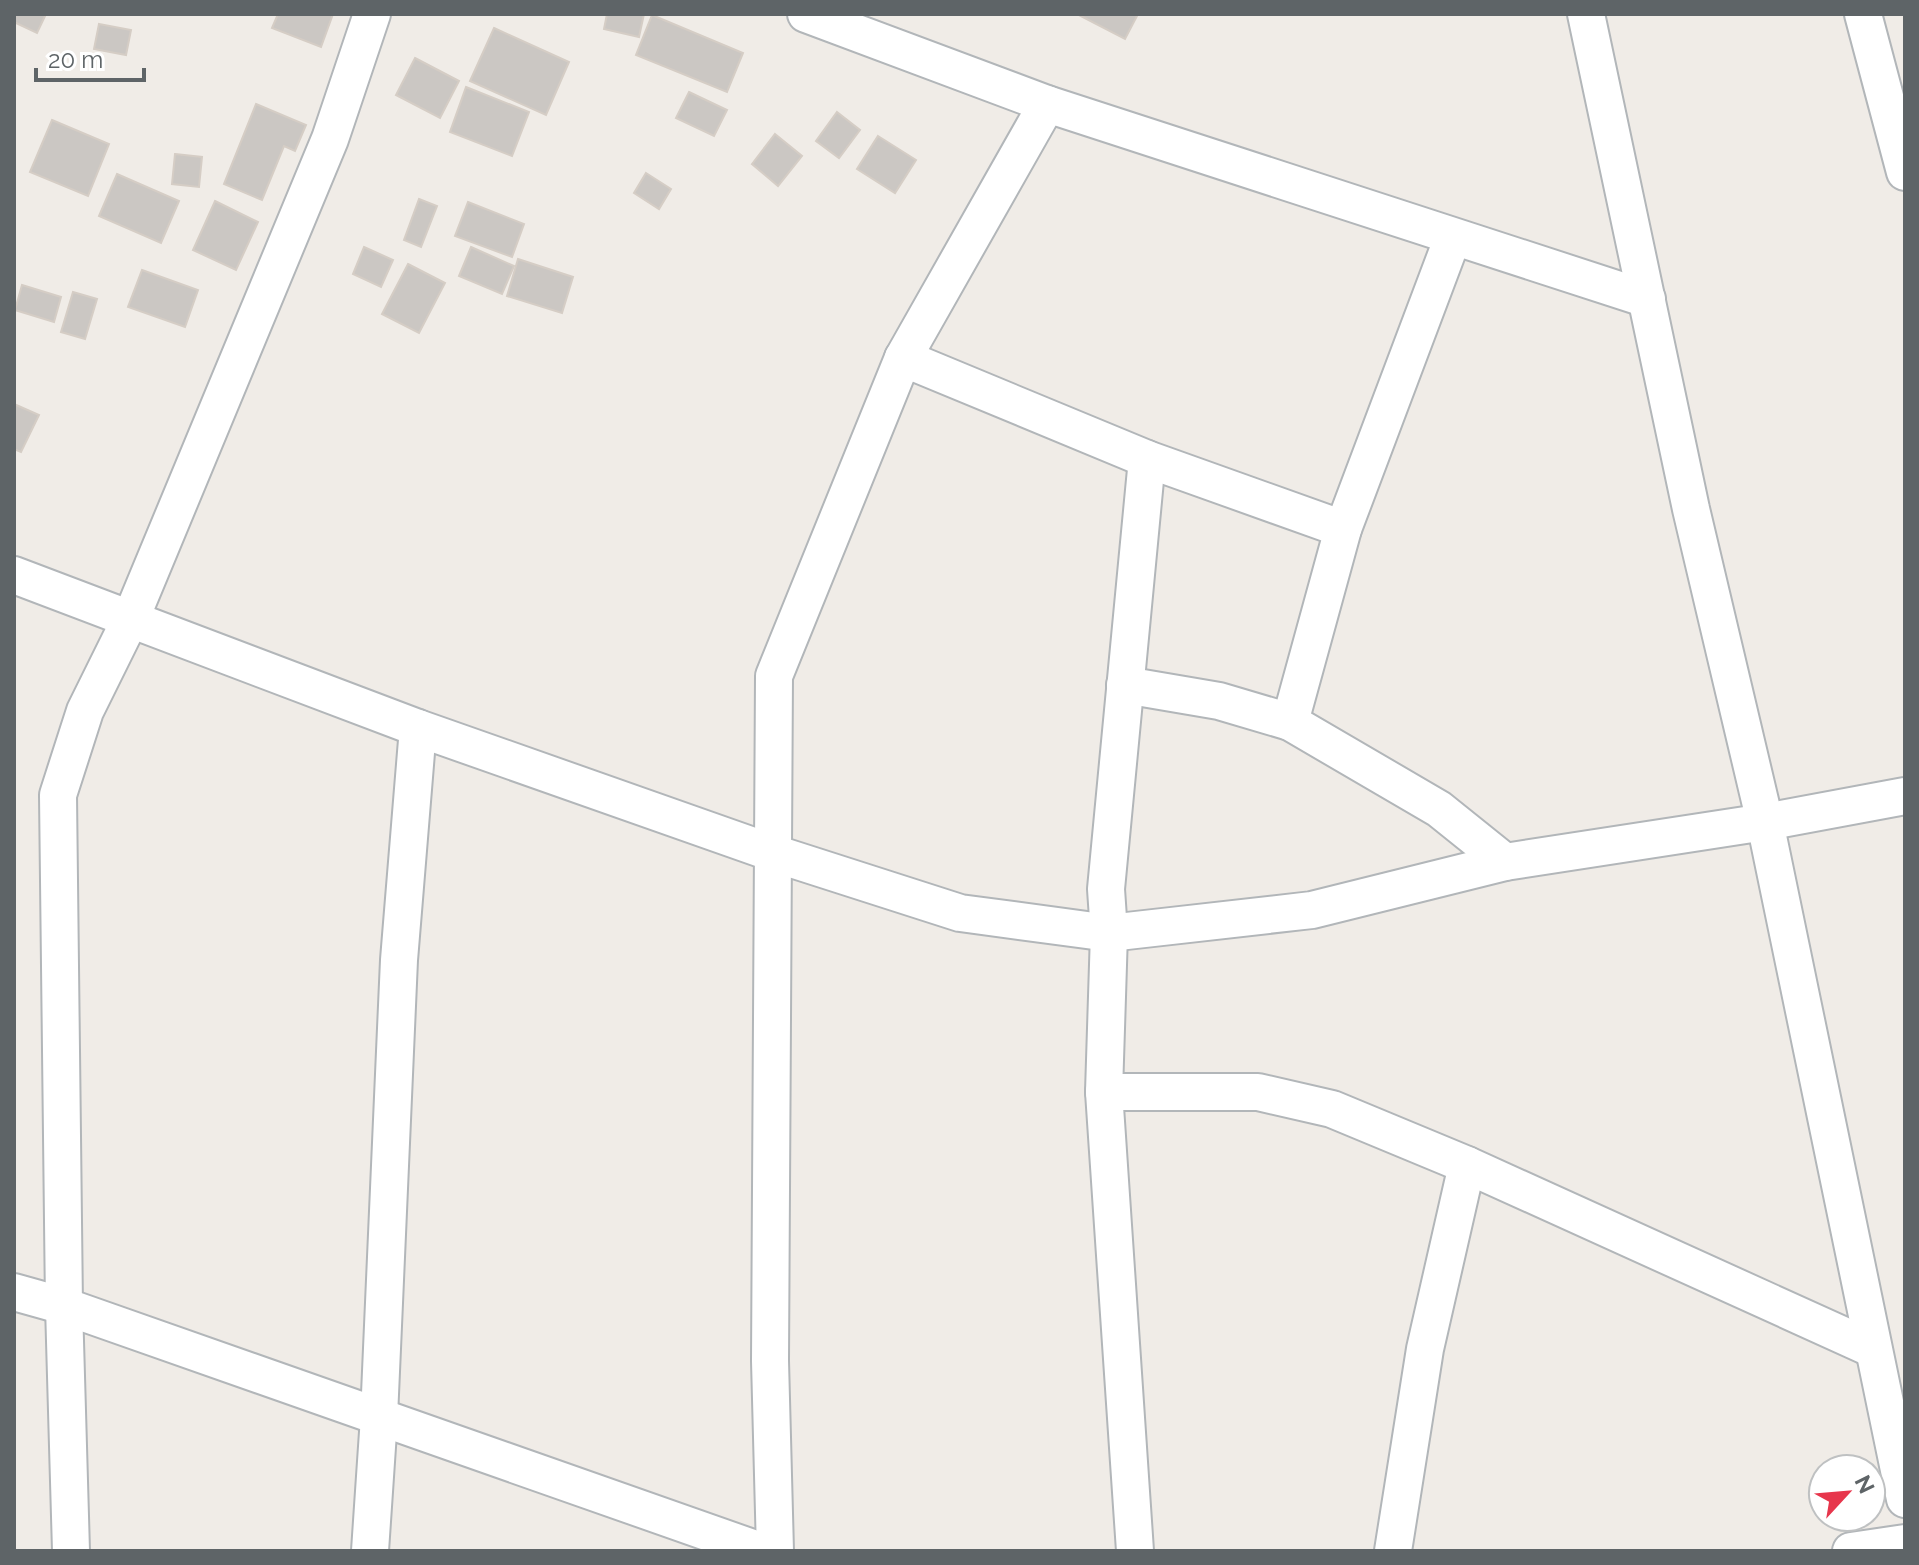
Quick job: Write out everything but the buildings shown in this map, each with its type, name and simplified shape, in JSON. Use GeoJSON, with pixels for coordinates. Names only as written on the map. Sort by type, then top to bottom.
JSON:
{"type":"FeatureCollection","features":[{"type":"Feature","properties":{"kind":"street"},"geometry":{"type":"LineString","coordinates":[[71,1551],[64,1306],[58,795],[85,711],[131,618],[330,139],[372,14]]}},
{"type":"Feature","properties":{"kind":"street"},"geometry":{"type":"LineString","coordinates":[[806,14],[1047,104],[1647,299]]}},
{"type":"Feature","properties":{"kind":"street"},"geometry":{"type":"LineString","coordinates":[[1586,14],[1691,509],[1765,822],[1905,1499]]}},
{"type":"Feature","properties":{"kind":"street"},"geometry":{"type":"LineString","coordinates":[[1863,14],[1905,172]]}},
{"type":"Feature","properties":{"kind":"street"},"geometry":{"type":"LineString","coordinates":[[775,1551],[770,1361],[774,676],[903,358],[1047,104]]}},
{"type":"Feature","properties":{"kind":"street"},"geometry":{"type":"LineString","coordinates":[[1290,722],[1343,529],[1453,237]]}},
{"type":"Feature","properties":{"kind":"street"},"geometry":{"type":"LineString","coordinates":[[903,358],[1147,459],[1343,529]]}},
{"type":"Feature","properties":{"kind":"street"},"geometry":{"type":"LineString","coordinates":[[1135,1551],[1104,1092],[1109,933],[1106,889],[1147,459]]}},
{"type":"Feature","properties":{"kind":"street"},"geometry":{"type":"LineString","coordinates":[[14,575],[418,728],[773,853],[960,913],[1109,933],[1312,910],[1505,862],[1765,822],[1905,796]]}},
{"type":"Feature","properties":{"kind":"street"},"geometry":{"type":"LineString","coordinates":[[1125,685],[1219,701],[1290,722],[1439,809],[1505,862]]}},
{"type":"Feature","properties":{"kind":"street"},"geometry":{"type":"LineString","coordinates":[[370,1551],[379,1417],[399,960],[418,728]]}},
{"type":"Feature","properties":{"kind":"street"},"geometry":{"type":"LineString","coordinates":[[1104,1092],[1258,1092],[1332,1109],[1467,1165],[1873,1349]]}},
{"type":"Feature","properties":{"kind":"street"},"geometry":{"type":"LineString","coordinates":[[1393,1551],[1425,1349],[1467,1165]]}},
{"type":"Feature","properties":{"kind":"street"},"geometry":{"type":"LineString","coordinates":[[14,1292],[64,1306],[761,1551]]}},
{"type":"Feature","properties":{"kind":"street"},"geometry":{"type":"LineString","coordinates":[[1851,1551],[1905,1543]]}}]}
